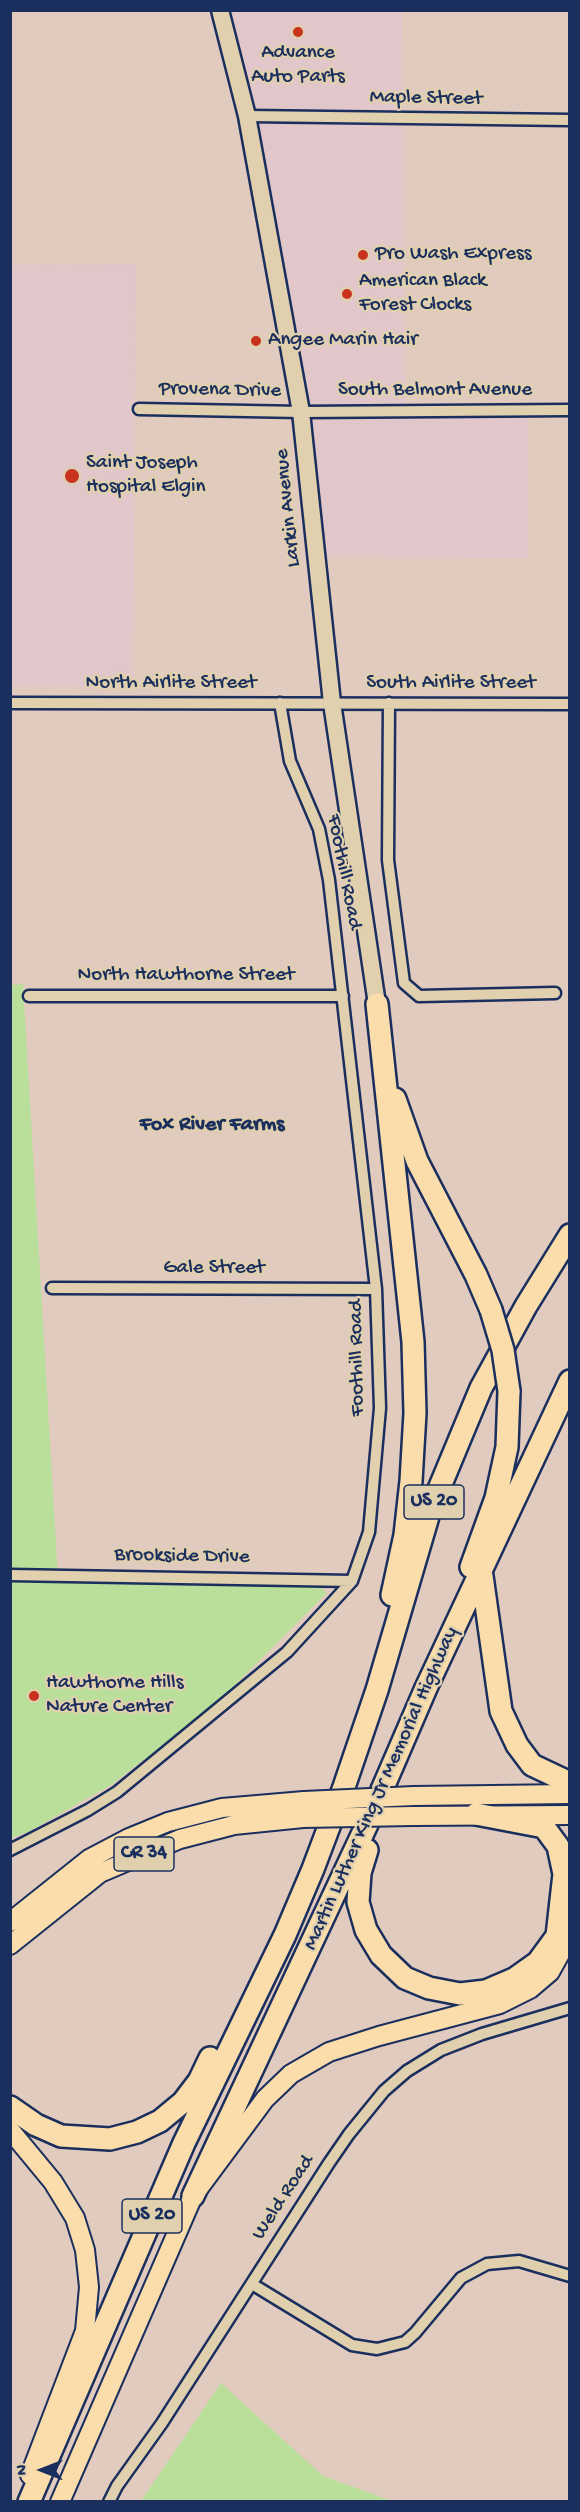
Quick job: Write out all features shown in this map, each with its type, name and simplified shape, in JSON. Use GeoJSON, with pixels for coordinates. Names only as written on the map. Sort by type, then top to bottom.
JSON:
{"type":"FeatureCollection","features":[{"type":"Feature","properties":{"kind":"highway"},"geometry":{"type":"LineString","coordinates":[[377,1005],[391,1082],[405,1128],[417,1161],[476,1275],[491,1310],[503,1350],[509,1391],[507,1447],[496,1498],[426,1688]]}},
{"type":"Feature","properties":{"kind":"highway"},"geometry":{"type":"LineString","coordinates":[[344,1787],[405,1534],[414,1424],[413,1342],[377,1005]]}},
{"type":"Feature","properties":{"kind":"highway","name":"Martin Luther King Jr Memorial Highway"},"geometry":{"type":"LineString","coordinates":[[285,1935],[344,1787],[429,1513],[481,1388],[570,1235]]}},
{"type":"Feature","properties":{"kind":"highway","name":"Martin Luther King Jr Memorial Highway"},"geometry":{"type":"LineString","coordinates":[[193,2196],[369,1820],[426,1688],[570,1381]]}},
{"type":"Feature","properties":{"kind":"highway"},"geometry":{"type":"LineString","coordinates":[[476,1814],[543,1827],[558,1846],[564,1874],[564,1889],[557,1936],[538,1962],[514,1979],[486,1991],[460,1994],[429,1988],[405,1978],[381,1956],[366,1930],[358,1890],[365,1855],[500,1533]]}},
{"type":"Feature","properties":{"kind":"highway"},"geometry":{"type":"LineString","coordinates":[[482,1576],[501,1711],[517,1745],[532,1765],[570,1783]]}},
{"type":"Feature","properties":{"kind":"highway"},"geometry":{"type":"LineString","coordinates":[[10,2108],[36,2125],[61,2136],[88,2140],[110,2139],[137,2132],[160,2121],[183,2102],[199,2081],[261,1964],[285,1935]]}},
{"type":"Feature","properties":{"kind":"highway","name":"US 20"},"geometry":{"type":"LineString","coordinates":[[29,2502],[184,2143],[285,1935]]}},
{"type":"Feature","properties":{"kind":"main road","name":"Larkin Avenue"},"geometry":{"type":"LineString","coordinates":[[220,10],[247,116],[301,412],[332,703],[377,1005]]}},
{"type":"Feature","properties":{"kind":"main road","name":"CR 34"},"geometry":{"type":"LineString","coordinates":[[10,1945],[100,1873],[180,1839],[304,1809],[414,1796],[570,1794]]}},
{"type":"Feature","properties":{"kind":"main road","name":"CR 34"},"geometry":{"type":"LineString","coordinates":[[10,1922],[89,1859],[129,1838],[168,1822],[222,1808],[304,1809],[413,1816],[570,1815]]}},
{"type":"Feature","properties":{"kind":"main road"},"geometry":{"type":"LineString","coordinates":[[193,2196],[264,2099],[291,2074],[330,2052],[379,2036],[500,2004],[530,1989],[550,1972],[570,1935]]}},
{"type":"Feature","properties":{"kind":"main road"},"geometry":{"type":"LineString","coordinates":[[10,2130],[53,2182],[75,2218],[85,2250],[89,2287],[85,2331],[74,2366],[19,2502]]}},
{"type":"Feature","properties":{"kind":"main road","name":"US 20"},"geometry":{"type":"LineString","coordinates":[[60,2502],[193,2196]]}},
{"type":"Feature","properties":{"kind":"street","name":"Maple Street"},"geometry":{"type":"LineString","coordinates":[[247,116],[570,120]]}},
{"type":"Feature","properties":{"kind":"street","name":"Provena Drive"},"geometry":{"type":"LineString","coordinates":[[139,409],[301,412]]}},
{"type":"Feature","properties":{"kind":"street","name":"South Belmont Avenue"},"geometry":{"type":"LineString","coordinates":[[301,412],[570,410]]}},
{"type":"Feature","properties":{"kind":"street","name":"North Airlite Street"},"geometry":{"type":"LineString","coordinates":[[10,703],[332,703]]}},
{"type":"Feature","properties":{"kind":"street","name":"South Airlite Street"},"geometry":{"type":"LineString","coordinates":[[332,703],[570,704]]}},
{"type":"Feature","properties":{"kind":"street"},"geometry":{"type":"LineString","coordinates":[[389,703],[388,860],[404,983],[419,996],[555,993]]}},
{"type":"Feature","properties":{"kind":"street","name":"Foothill Road"},"geometry":{"type":"LineString","coordinates":[[10,1850],[88,1810],[133,1780],[287,1652],[352,1581],[369,1532],[375,1484],[380,1379],[376,1289],[329,880],[319,829],[290,761],[280,704]]}},
{"type":"Feature","properties":{"kind":"street","name":"North Hawthorne Street"},"geometry":{"type":"LineString","coordinates":[[29,996],[343,996]]}},
{"type":"Feature","properties":{"kind":"street","name":"Gale Street"},"geometry":{"type":"LineString","coordinates":[[52,1288],[376,1289]]}},
{"type":"Feature","properties":{"kind":"street","name":"Brookside Drive"},"geometry":{"type":"LineString","coordinates":[[10,1575],[352,1581]]}},
{"type":"Feature","properties":{"kind":"street","name":"Weld Road"},"geometry":{"type":"LineString","coordinates":[[109,2502],[117,2486],[162,2423],[349,2134],[397,2079],[423,2060],[460,2042],[570,2008]]}},
{"type":"Feature","properties":{"kind":"street"},"geometry":{"type":"LineString","coordinates":[[252,2284],[352,2345],[377,2349],[405,2342],[415,2333],[451,2287],[471,2271],[487,2264],[519,2260],[570,2276]]}},
{"type":"Feature","properties":{"kind":"shaded area"},"geometry":{"type":"Polygon","coordinates":[[[223,11],[402,11],[403,116],[249,114],[223,11]]]}},
{"type":"Feature","properties":{"kind":"shaded area"},"geometry":{"type":"Polygon","coordinates":[[[250,119],[403,121],[405,408],[303,410],[250,119]]]}},
{"type":"Feature","properties":{"kind":"shaded area","name":"Saint Joseph Hospital Elgin"},"geometry":{"type":"Polygon","coordinates":[[[136,264],[133,687],[11,687],[10,265],[136,264]]]}},
{"type":"Feature","properties":{"kind":"shaded area"},"geometry":{"type":"Polygon","coordinates":[[[528,412],[528,558],[318,557],[303,414],[528,412]]]}},
{"type":"Feature","properties":{"kind":"green space","name":"Hawthorne Hills Nature Center"},"geometry":{"type":"Polygon","coordinates":[[[23,984],[58,1578],[320,1586],[327,1593],[216,1704],[111,1785],[28,1832],[11,1838],[10,985],[23,984]]]}},
{"type":"Feature","properties":{"kind":"green space"},"geometry":{"type":"Polygon","coordinates":[[[221,2383],[323,2476],[392,2501],[141,2501],[221,2383]]]}},
{"type":"Feature","properties":{"kind":"place","name":"Advance Auto Parts"},"geometry":{"type":"Point","coordinates":[298,32]}},
{"type":"Feature","properties":{"kind":"place","name":"Pro Wash Express"},"geometry":{"type":"Point","coordinates":[363,255]}},
{"type":"Feature","properties":{"kind":"place","name":"American Black Forest Clocks"},"geometry":{"type":"Point","coordinates":[347,294]}},
{"type":"Feature","properties":{"kind":"place","name":"Angee Marin Hair"},"geometry":{"type":"Point","coordinates":[256,341]}},
{"type":"Feature","properties":{"kind":"place","name":"Saint Joseph Hospital Elgin"},"geometry":{"type":"Point","coordinates":[72,476]}},
{"type":"Feature","properties":{"kind":"place","name":"Hawthorne Hills Nature Center"},"geometry":{"type":"Point","coordinates":[34,1696]}},
{"type":"Feature","properties":{"kind":"district","name":"Fox River Farms"},"geometry":{"type":"Point","coordinates":[212,1126]}}]}
